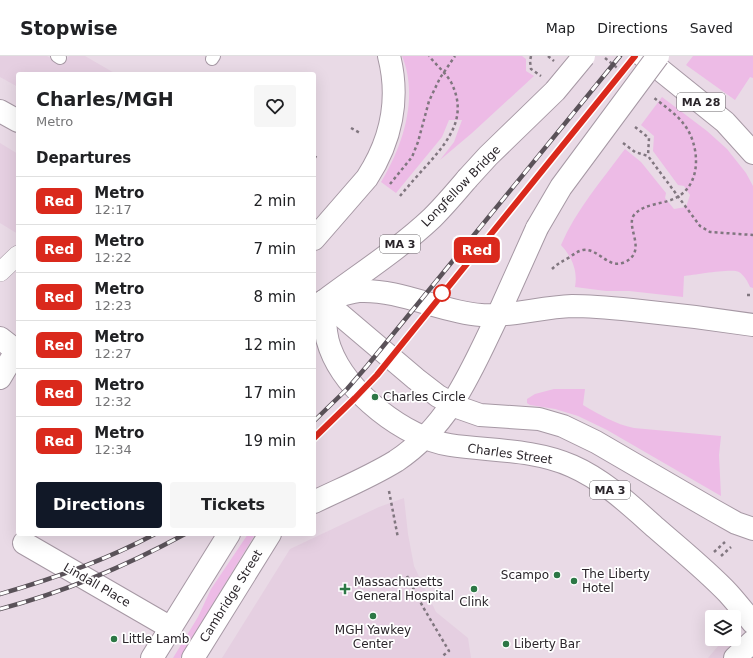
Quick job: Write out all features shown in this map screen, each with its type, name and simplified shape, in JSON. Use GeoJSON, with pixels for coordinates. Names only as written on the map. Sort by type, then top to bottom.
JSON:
{"type":"FeatureCollection","features":[{"type":"Feature","properties":{"kind":"main road"},"geometry":{"type":"LineString","coordinates":[[316,237],[367,178],[384,146],[391,122],[394,102],[394,80],[389,56]]}},
{"type":"Feature","properties":{"kind":"main road","name":"Longfellow Bridge"},"geometry":{"type":"LineString","coordinates":[[317,301],[382,258],[425,224],[448,201],[488,156],[555,91],[584,56]]}},
{"type":"Feature","properties":{"kind":"main road","name":"MA 28"},"geometry":{"type":"LineString","coordinates":[[643,56],[725,122],[753,153]]}},
{"type":"Feature","properties":{"kind":"main road"},"geometry":{"type":"LineString","coordinates":[[316,501],[385,467],[407,453],[437,425],[466,381],[549,205],[565,180],[658,56]]}},
{"type":"Feature","properties":{"kind":"main road"},"geometry":{"type":"LineString","coordinates":[[0,110],[16,120]]}},
{"type":"Feature","properties":{"kind":"main road"},"geometry":{"type":"LineString","coordinates":[[317,301],[347,293],[371,292],[395,294],[466,313],[483,315],[498,315],[571,306],[603,307],[753,325]]}},
{"type":"Feature","properties":{"kind":"main road"},"geometry":{"type":"LineString","coordinates":[[317,301],[412,376],[452,404],[475,414],[539,419],[574,431],[596,442],[736,523],[753,529]]}},
{"type":"Feature","properties":{"kind":"main road","name":"Charles Street"},"geometry":{"type":"LineString","coordinates":[[317,301],[331,351],[348,380],[379,410],[402,426],[425,437],[449,445],[538,456],[562,462],[584,472],[606,486],[626,502],[704,570],[737,602],[753,623]]}},
{"type":"Feature","properties":{"kind":"main road"},"geometry":{"type":"LineString","coordinates":[[0,378],[12,347]]}},
{"type":"Feature","properties":{"kind":"main road"},"geometry":{"type":"LineString","coordinates":[[152,658],[228,536]]}},
{"type":"Feature","properties":{"kind":"main road","name":"Cambridge Street"},"geometry":{"type":"LineString","coordinates":[[193,658],[269,536]]}},
{"type":"Feature","properties":{"kind":"main road","name":"Lindall Place"},"geometry":{"type":"LineString","coordinates":[[24,543],[171,628]]}},
{"type":"Feature","properties":{"kind":"main road"},"geometry":{"type":"LineString","coordinates":[[735,658],[753,641]]}},
{"type":"Feature","properties":{"kind":"street"},"geometry":{"type":"LineString","coordinates":[[0,272],[16,257]]}},
{"type":"Feature","properties":{"kind":"path"},"geometry":{"type":"LineString","coordinates":[[400,196],[444,145],[453,132],[456,122],[457,102],[453,87],[446,75],[429,56]]}},
{"type":"Feature","properties":{"kind":"path"},"geometry":{"type":"LineString","coordinates":[[388,187],[412,157],[418,142],[429,101],[440,78],[455,56]]}},
{"type":"Feature","properties":{"kind":"path"},"geometry":{"type":"LineString","coordinates":[[531,56],[531,69],[537,74]]}},
{"type":"Feature","properties":{"kind":"path"},"geometry":{"type":"LineString","coordinates":[[602,56],[624,74]]}},
{"type":"Feature","properties":{"kind":"path"},"geometry":{"type":"LineString","coordinates":[[552,270],[566,259],[584,250],[591,251],[611,263],[622,263],[628,260],[633,255],[636,246],[632,221],[634,215],[655,204],[678,197],[690,186],[695,172],[695,156],[693,140],[688,129],[678,117],[647,92]]}},
{"type":"Feature","properties":{"kind":"path"},"geometry":{"type":"LineString","coordinates":[[634,127],[649,138],[648,156]]}},
{"type":"Feature","properties":{"kind":"path"},"geometry":{"type":"LineString","coordinates":[[351,128],[360,133]]}},
{"type":"Feature","properties":{"kind":"path"},"geometry":{"type":"LineString","coordinates":[[622,143],[635,152],[648,156],[700,226],[705,230],[710,232],[753,235]]}},
{"type":"Feature","properties":{"kind":"path"},"geometry":{"type":"LineString","coordinates":[[747,295],[753,295]]}},
{"type":"Feature","properties":{"kind":"path"},"geometry":{"type":"LineString","coordinates":[[389,492],[398,538]]}},
{"type":"Feature","properties":{"kind":"path"},"geometry":{"type":"LineString","coordinates":[[712,554],[728,539]]}},
{"type":"Feature","properties":{"kind":"path"},"geometry":{"type":"LineString","coordinates":[[718,559],[732,547]]}},
{"type":"Feature","properties":{"kind":"path"},"geometry":{"type":"LineString","coordinates":[[407,576],[449,651],[441,657]]}},
{"type":"Feature","properties":{"kind":"shaded area"},"geometry":{"type":"Polygon","coordinates":[[[0,56],[47,56],[63,65],[69,56],[85,56],[113,72],[16,72],[16,86],[0,77],[0,56]]]}},
{"type":"Feature","properties":{"kind":"shaded area"},"geometry":{"type":"Polygon","coordinates":[[[402,56],[522,56],[526,59],[526,71],[534,76],[440,160],[454,142],[462,120],[449,120],[442,137],[396,193],[381,182],[396,153],[402,137],[409,104],[407,72],[402,56]]]}},
{"type":"Feature","properties":{"kind":"shaded area"},"geometry":{"type":"Polygon","coordinates":[[[693,56],[753,56],[753,78],[750,77],[735,100],[686,65],[693,56]]]}},
{"type":"Feature","properties":{"kind":"shaded area"},"geometry":{"type":"Polygon","coordinates":[[[662,97],[707,131],[727,149],[746,173],[753,186],[753,288],[750,287],[741,273],[735,271],[684,276],[683,297],[575,287],[576,275],[573,264],[561,245],[582,207],[625,149],[641,162],[666,193],[665,198],[674,209],[686,207],[690,195],[684,186],[678,185],[653,151],[654,136],[641,125],[662,97]]]}},
{"type":"Feature","properties":{"kind":"shaded area"},"geometry":{"type":"Polygon","coordinates":[[[0,143],[16,153],[16,233],[0,223],[0,143]]]}},
{"type":"Feature","properties":{"kind":"shaded area"},"geometry":{"type":"Polygon","coordinates":[[[554,389],[585,389],[583,405],[608,419],[634,428],[721,436],[719,455],[721,496],[607,430],[578,416],[527,403],[527,399],[535,394],[554,389]]]}},
{"type":"Feature","properties":{"kind":"shaded area","name":"Massachusetts General Hospital"},"geometry":{"type":"Polygon","coordinates":[[[404,498],[408,534],[414,566],[436,612],[468,638],[471,658],[222,658],[290,549],[379,507],[404,498]]]}},
{"type":"Feature","properties":{"kind":"shaded area"},"geometry":{"type":"Polygon","coordinates":[[[247,536],[254,536],[180,658],[173,658],[198,617],[211,589],[247,536]]]}},
{"type":"Feature","properties":{"kind":"shaded area"},"geometry":{"type":"Polygon","coordinates":[[[741,641],[753,654],[753,658],[708,658],[718,646],[741,646],[741,641]]]}},
{"type":"Feature","properties":{"kind":"railway"},"geometry":{"type":"LineString","coordinates":[[316,419],[347,389],[367,366],[620,56]]}},
{"type":"Feature","properties":{"kind":"railway"},"geometry":{"type":"LineString","coordinates":[[316,436],[377,375],[635,56]]}},
{"type":"Feature","properties":{"kind":"railway"},"geometry":{"type":"LineString","coordinates":[[0,594],[79,568],[118,552],[151,536]]}},
{"type":"Feature","properties":{"kind":"railway"},"geometry":{"type":"LineString","coordinates":[[0,609],[48,595],[95,577],[140,557],[181,536]]}},
{"type":"Feature","properties":{"kind":"metro line","name":"Red"},"geometry":{"type":"LineString","coordinates":[[316,436],[332,422],[377,375],[500,221],[635,56]]}},
{"type":"Feature","properties":{"kind":"place","name":"Charles Circle"},"geometry":{"type":"Point","coordinates":[375,397]}},
{"type":"Feature","properties":{"kind":"place","name":"Scampo"},"geometry":{"type":"Point","coordinates":[557,575]}},
{"type":"Feature","properties":{"kind":"place","name":"The Liberty Hotel"},"geometry":{"type":"Point","coordinates":[574,581]}},
{"type":"Feature","properties":{"kind":"place","name":"Massachusetts General Hospital"},"geometry":{"type":"Point","coordinates":[345,589]}},
{"type":"Feature","properties":{"kind":"place","name":"Clink"},"geometry":{"type":"Point","coordinates":[474,589]}},
{"type":"Feature","properties":{"kind":"place","name":"MGH Yawkey Center"},"geometry":{"type":"Point","coordinates":[373,616]}},
{"type":"Feature","properties":{"kind":"place","name":"Little Lamb"},"geometry":{"type":"Point","coordinates":[114,639]}},
{"type":"Feature","properties":{"kind":"place","name":"Liberty Bar"},"geometry":{"type":"Point","coordinates":[506,644]}}]}
